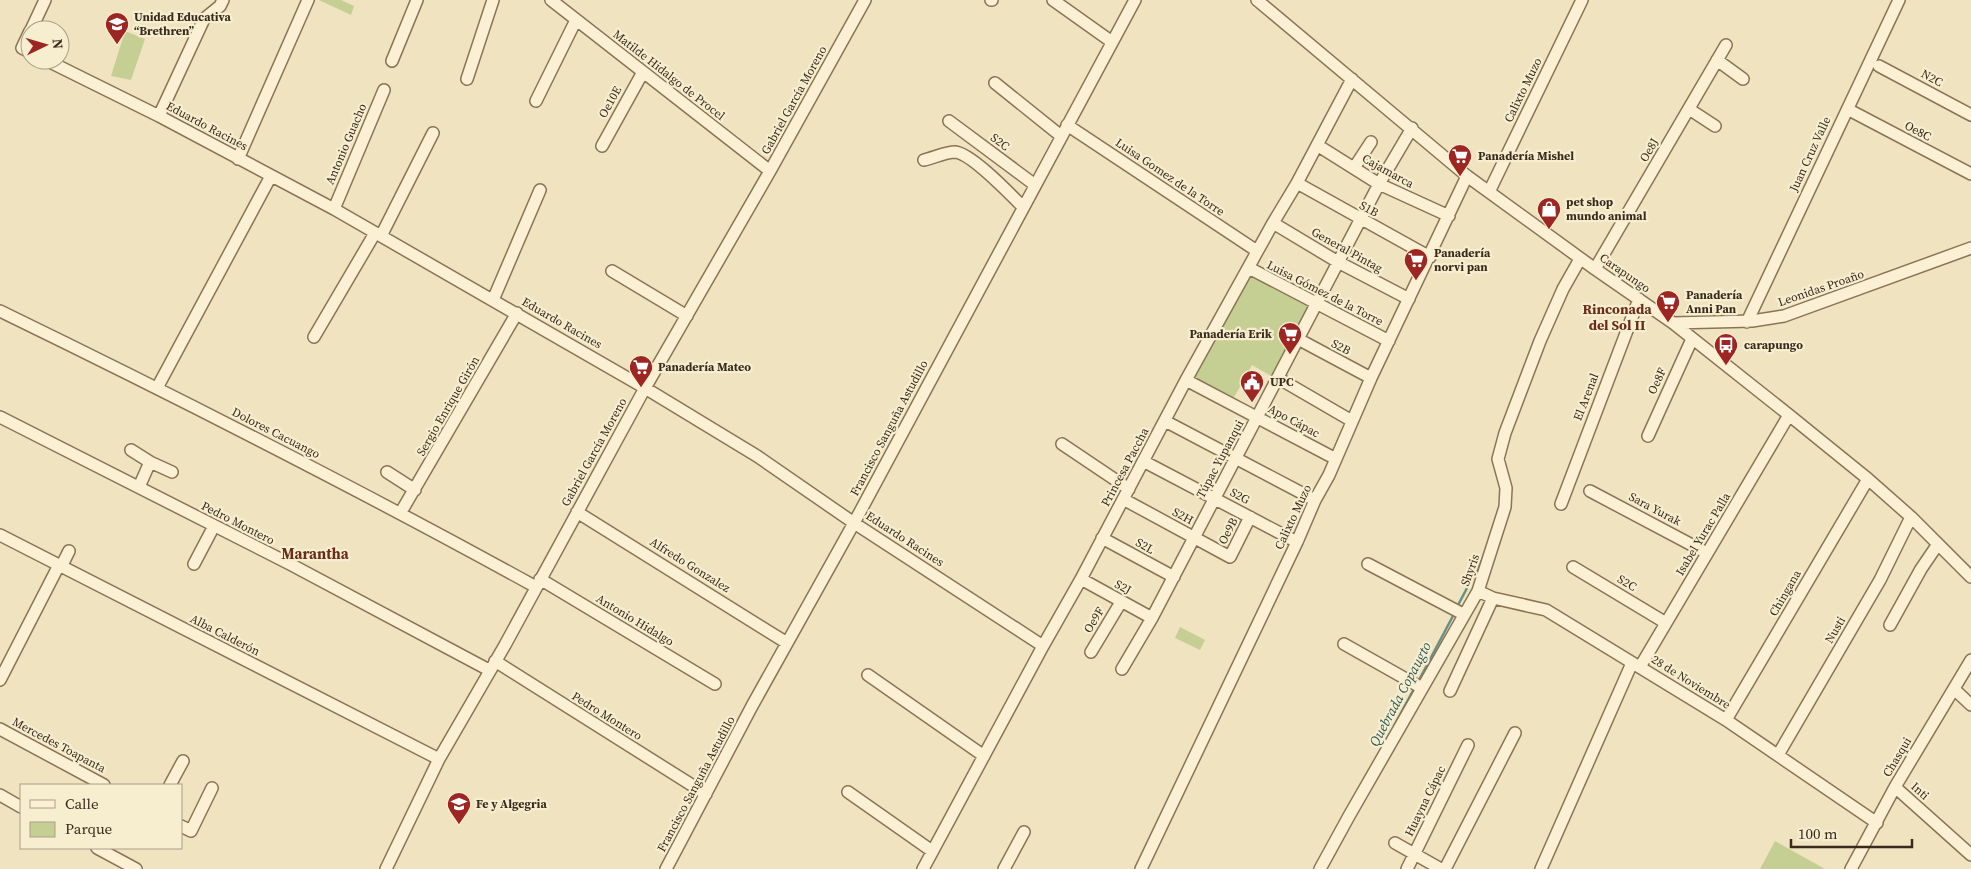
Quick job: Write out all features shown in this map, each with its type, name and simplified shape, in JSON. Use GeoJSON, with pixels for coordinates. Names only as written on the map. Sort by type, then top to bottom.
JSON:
{"type":"FeatureCollection","features":[{"type":"Feature","properties":{"kind":"street"},"geometry":{"type":"LineString","coordinates":[[35,20],[44,0]]}},
{"type":"Feature","properties":{"kind":"street"},"geometry":{"type":"LineString","coordinates":[[159,116],[204,19],[220,6],[223,0]]}},
{"type":"Feature","properties":{"kind":"street"},"geometry":{"type":"LineString","coordinates":[[238,158],[308,0]]}},
{"type":"Feature","properties":{"kind":"street"},"geometry":{"type":"LineString","coordinates":[[392,61],[417,0]]}},
{"type":"Feature","properties":{"kind":"street"},"geometry":{"type":"LineString","coordinates":[[468,79],[493,0]]}},
{"type":"Feature","properties":{"kind":"street","name":"Gabriel García Moreno"},"geometry":{"type":"LineString","coordinates":[[386,869],[439,759],[645,388],[770,172],[864,0]]}},
{"type":"Feature","properties":{"kind":"street"},"geometry":{"type":"LineString","coordinates":[[1053,0],[1112,42]]}},
{"type":"Feature","properties":{"kind":"street","name":"Francisco Sanguña Astudillo"},"geometry":{"type":"LineString","coordinates":[[666,869],[1135,0]]}},
{"type":"Feature","properties":{"kind":"street","name":"Carapungo"},"geometry":{"type":"LineString","coordinates":[[1257,0],[1467,176],[1580,259],[1673,323],[1789,415],[1868,479],[1971,577]]}},
{"type":"Feature","properties":{"kind":"street","name":"Calixto Muzo"},"geometry":{"type":"LineString","coordinates":[[1488,192],[1582,0]]}},
{"type":"Feature","properties":{"kind":"street","name":"Juan Cruz Valle"},"geometry":{"type":"LineString","coordinates":[[1747,322],[1899,0]]}},
{"type":"Feature","properties":{"kind":"street","name":"Matilde Hidalgo de Procel"},"geometry":{"type":"LineString","coordinates":[[557,2],[576,20],[770,172]]}},
{"type":"Feature","properties":{"kind":"street"},"geometry":{"type":"LineString","coordinates":[[536,101],[576,20]]}},
{"type":"Feature","properties":{"kind":"street","name":"Oe8J"},"geometry":{"type":"LineString","coordinates":[[1595,269],[1726,45]]}},
{"type":"Feature","properties":{"kind":"street"},"geometry":{"type":"LineString","coordinates":[[1717,60],[1744,79]]}},
{"type":"Feature","properties":{"kind":"street","name":"N2C"},"geometry":{"type":"LineString","coordinates":[[1879,66],[1971,114]]}},
{"type":"Feature","properties":{"kind":"street","name":"Eduardo Racines"},"geometry":{"type":"LineString","coordinates":[[66,70],[159,116],[334,209],[645,388],[757,456],[854,523],[1043,646]]}},
{"type":"Feature","properties":{"kind":"street","name":"Oe10E"},"geometry":{"type":"LineString","coordinates":[[602,146],[643,72]]}},
{"type":"Feature","properties":{"kind":"street","name":"Princesa Paccha"},"geometry":{"type":"LineString","coordinates":[[923,869],[1081,579],[1142,461],[1257,251],[1297,183],[1352,79]]}},
{"type":"Feature","properties":{"kind":"street"},"geometry":{"type":"LineString","coordinates":[[996,83],[1061,136]]}},
{"type":"Feature","properties":{"kind":"street","name":"Antonio Guacho"},"geometry":{"type":"LineString","coordinates":[[334,209],[384,90]]}},
{"type":"Feature","properties":{"kind":"street"},"geometry":{"type":"LineString","coordinates":[[1689,108],[1715,126]]}},
{"type":"Feature","properties":{"kind":"street","name":"Oe8C"},"geometry":{"type":"LineString","coordinates":[[1853,112],[1971,174]]}},
{"type":"Feature","properties":{"kind":"street","name":"S2C"},"geometry":{"type":"LineString","coordinates":[[949,121],[1035,185]]}},
{"type":"Feature","properties":{"kind":"street","name":"Luisa Gomez de la Torre"},"geometry":{"type":"LineString","coordinates":[[1067,125],[1257,251]]}},
{"type":"Feature","properties":{"kind":"street","name":"Túpac Yupanqui"},"geometry":{"type":"LineString","coordinates":[[1122,669],[1174,577],[1379,184],[1412,128]]}},
{"type":"Feature","properties":{"kind":"street"},"geometry":{"type":"LineString","coordinates":[[314,336],[378,235],[433,133]]}},
{"type":"Feature","properties":{"kind":"street"},"geometry":{"type":"LineString","coordinates":[[1354,168],[1371,142]]}},
{"type":"Feature","properties":{"kind":"street","name":"Cajamarca"},"geometry":{"type":"LineString","coordinates":[[1317,145],[1379,184],[1448,216]]}},
{"type":"Feature","properties":{"kind":"street"},"geometry":{"type":"LineString","coordinates":[[924,160],[955,152],[962,154],[988,173],[1023,207]]}},
{"type":"Feature","properties":{"kind":"street"},"geometry":{"type":"LineString","coordinates":[[157,388],[271,176]]}},
{"type":"Feature","properties":{"kind":"street","name":"Calixto Muzo"},"geometry":{"type":"LineString","coordinates":[[1141,869],[1297,542],[1371,378],[1467,176]]}},
{"type":"Feature","properties":{"kind":"street","name":"S1B"},"geometry":{"type":"LineString","coordinates":[[1297,183],[1360,220],[1430,257]]}},
{"type":"Feature","properties":{"kind":"street"},"geometry":{"type":"LineString","coordinates":[[494,300],[540,190]]}},
{"type":"Feature","properties":{"kind":"street","name":"General Pintag"},"geometry":{"type":"LineString","coordinates":[[1273,223],[1338,262],[1409,300]]}},
{"type":"Feature","properties":{"kind":"street","name":"Leonidas Proaño"},"geometry":{"type":"LineString","coordinates":[[1673,323],[1747,322],[1784,316],[1971,248]]}},
{"type":"Feature","properties":{"kind":"street","name":"Shyris"},"geometry":{"type":"LineString","coordinates":[[1320,869],[1463,614],[1478,591],[1505,507],[1506,488],[1498,459],[1505,433],[1540,341],[1563,289],[1580,259]]}},
{"type":"Feature","properties":{"kind":"street","name":"Luisa Gómez de la Torre"},"geometry":{"type":"LineString","coordinates":[[1249,268],[1389,341]]}},
{"type":"Feature","properties":{"kind":"street"},"geometry":{"type":"LineString","coordinates":[[612,271],[687,316]]}},
{"type":"Feature","properties":{"kind":"street","name":"El Arenal"},"geometry":{"type":"LineString","coordinates":[[1561,504],[1639,299]]}},
{"type":"Feature","properties":{"kind":"street","name":"Dolores Cacuango"},"geometry":{"type":"LineString","coordinates":[[0,311],[157,388],[538,583]]}},
{"type":"Feature","properties":{"kind":"street","name":"Sergio Enrique Girón"},"geometry":{"type":"LineString","coordinates":[[401,512],[517,313]]}},
{"type":"Feature","properties":{"kind":"street","name":"Oe8F"},"geometry":{"type":"LineString","coordinates":[[1648,436],[1692,339]]}},
{"type":"Feature","properties":{"kind":"street","name":"S2B"},"geometry":{"type":"LineString","coordinates":[[1298,340],[1371,378]]}},
{"type":"Feature","properties":{"kind":"street"},"geometry":{"type":"LineString","coordinates":[[1278,378],[1352,421]]}},
{"type":"Feature","properties":{"kind":"street","name":"Apo Cápac"},"geometry":{"type":"LineString","coordinates":[[1186,380],[1336,459]]}},
{"type":"Feature","properties":{"kind":"street","name":"Isabel Yurac Palla"},"geometry":{"type":"LineString","coordinates":[[1541,869],[1636,665],[1666,623],[1789,415]]}},
{"type":"Feature","properties":{"kind":"street","name":"Pedro Montero"},"geometry":{"type":"LineString","coordinates":[[0,417],[492,665],[706,794]]}},
{"type":"Feature","properties":{"kind":"street"},"geometry":{"type":"LineString","coordinates":[[1165,421],[1315,500]]}},
{"type":"Feature","properties":{"kind":"street","name":"S2H"},"geometry":{"type":"LineString","coordinates":[[1062,444],[1126,494],[1194,538],[1230,557]]}},
{"type":"Feature","properties":{"kind":"street"},"geometry":{"type":"LineString","coordinates":[[131,450],[150,462],[172,472]]}},
{"type":"Feature","properties":{"kind":"street","name":"S2G"},"geometry":{"type":"LineString","coordinates":[[1142,461],[1297,542]]}},
{"type":"Feature","properties":{"kind":"street"},"geometry":{"type":"LineString","coordinates":[[139,487],[150,462]]}},
{"type":"Feature","properties":{"kind":"street"},"geometry":{"type":"LineString","coordinates":[[387,472],[415,490]]}},
{"type":"Feature","properties":{"kind":"street","name":"Chingana"},"geometry":{"type":"LineString","coordinates":[[1726,720],[1868,479]]}},
{"type":"Feature","properties":{"kind":"street","name":"Sara Yurak"},"geometry":{"type":"LineString","coordinates":[[1590,490],[1708,553]]}},
{"type":"Feature","properties":{"kind":"street","name":"Alfredo Gonzalez"},"geometry":{"type":"LineString","coordinates":[[577,512],[787,643]]}},
{"type":"Feature","properties":{"kind":"street","name":"Oe9B"},"geometry":{"type":"LineString","coordinates":[[1230,557],[1250,517]]}},
{"type":"Feature","properties":{"kind":"street","name":"Nusti"},"geometry":{"type":"LineString","coordinates":[[1778,755],[1880,580],[1911,518]]}},
{"type":"Feature","properties":{"kind":"street"},"geometry":{"type":"LineString","coordinates":[[194,564],[214,526]]}},
{"type":"Feature","properties":{"kind":"street","name":"Alba Calderón"},"geometry":{"type":"LineString","coordinates":[[0,536],[439,759]]}},
{"type":"Feature","properties":{"kind":"street","name":"S2L"},"geometry":{"type":"LineString","coordinates":[[1102,538],[1174,577]]}},
{"type":"Feature","properties":{"kind":"street"},"geometry":{"type":"LineString","coordinates":[[1890,625],[1921,569],[1938,544]]}},
{"type":"Feature","properties":{"kind":"street"},"geometry":{"type":"LineString","coordinates":[[0,680],[69,552]]}},
{"type":"Feature","properties":{"kind":"street"},"geometry":{"type":"LineString","coordinates":[[1368,564],[1463,614]]}},
{"type":"Feature","properties":{"kind":"street","name":"S2C"},"geometry":{"type":"LineString","coordinates":[[1573,567],[1666,623]]}},
{"type":"Feature","properties":{"kind":"street","name":"S2J"},"geometry":{"type":"LineString","coordinates":[[1081,579],[1152,618]]}},
{"type":"Feature","properties":{"kind":"street","name":"Antonio Hidalgo"},"geometry":{"type":"LineString","coordinates":[[538,583],[715,684]]}},
{"type":"Feature","properties":{"kind":"street","name":"28 de Noviembre"},"geometry":{"type":"LineString","coordinates":[[1478,591],[1493,598],[1546,610],[1726,720],[1877,823]]}},
{"type":"Feature","properties":{"kind":"street"},"geometry":{"type":"LineString","coordinates":[[1450,691],[1493,598]]}},
{"type":"Feature","properties":{"kind":"street","name":"Oe9F"},"geometry":{"type":"LineString","coordinates":[[1091,652],[1121,602]]}},
{"type":"Feature","properties":{"kind":"street"},"geometry":{"type":"LineString","coordinates":[[1344,644],[1422,688]]}},
{"type":"Feature","properties":{"kind":"street","name":"Chasqui"},"geometry":{"type":"LineString","coordinates":[[1851,869],[1895,787],[1971,660]]}},
{"type":"Feature","properties":{"kind":"street"},"geometry":{"type":"LineString","coordinates":[[868,674],[984,756]]}},
{"type":"Feature","properties":{"kind":"street"},"geometry":{"type":"LineString","coordinates":[[1954,689],[1971,705]]}},
{"type":"Feature","properties":{"kind":"street","name":"Mercedes Toapanta"},"geometry":{"type":"LineString","coordinates":[[0,729],[102,784]]}},
{"type":"Feature","properties":{"kind":"street"},"geometry":{"type":"LineString","coordinates":[[1395,843],[1443,869],[1515,734]]}},
{"type":"Feature","properties":{"kind":"street","name":"Huayna Cápac"},"geometry":{"type":"LineString","coordinates":[[1407,869],[1468,745]]}},
{"type":"Feature","properties":{"kind":"street"},"geometry":{"type":"LineString","coordinates":[[171,784],[183,762]]}},
{"type":"Feature","properties":{"kind":"street","name":"Inti"},"geometry":{"type":"LineString","coordinates":[[1895,787],[1971,855]]}},
{"type":"Feature","properties":{"kind":"street"},"geometry":{"type":"LineString","coordinates":[[186,828],[212,788]]}},
{"type":"Feature","properties":{"kind":"street"},"geometry":{"type":"LineString","coordinates":[[848,792],[932,851]]}},
{"type":"Feature","properties":{"kind":"street"},"geometry":{"type":"LineString","coordinates":[[0,795],[20,805]]}},
{"type":"Feature","properties":{"kind":"street"},"geometry":{"type":"LineString","coordinates":[[1004,869],[1024,832]]}},
{"type":"Feature","properties":{"kind":"street"},"geometry":{"type":"LineString","coordinates":[[99,849],[136,869]]}},
{"type":"Feature","properties":{"kind":"green space"},"geometry":{"type":"Polygon","coordinates":[[[319,0],[341,0],[354,6],[351,15],[319,0]]]}},
{"type":"Feature","properties":{"kind":"green space"},"geometry":{"type":"Polygon","coordinates":[[[125,31],[145,39],[131,80],[111,76],[125,31]]]}},
{"type":"Feature","properties":{"kind":"green space"},"geometry":{"type":"Polygon","coordinates":[[[1250,273],[1309,306],[1271,376],[1252,365],[1232,401],[1192,378],[1250,273]]]}},
{"type":"Feature","properties":{"kind":"green space"},"geometry":{"type":"Polygon","coordinates":[[[1180,627],[1205,640],[1200,650],[1175,638],[1180,627]]]}},
{"type":"Feature","properties":{"kind":"green space"},"geometry":{"type":"Polygon","coordinates":[[[1775,841],[1825,869],[1760,869],[1775,841]]]}},
{"type":"Feature","properties":{"kind":"waterway","name":"Quebrada Copaugto"},"geometry":{"type":"LineString","coordinates":[[1457,607],[1484,556]]}},
{"type":"Feature","properties":{"kind":"waterway","name":"Quebrada Copaugto"},"geometry":{"type":"LineString","coordinates":[[1418,682],[1454,614]]}},
{"type":"Feature","properties":{"kind":"waterway","name":"Quebrada Copaugto"},"geometry":{"type":"LineString","coordinates":[[1394,726],[1415,687]]}},
{"type":"Feature","properties":{"kind":"place","name":"Unidad Educativa “Brethren”"},"geometry":{"type":"Point","coordinates":[117,45]}},
{"type":"Feature","properties":{"kind":"place","name":"Panadería Mishel"},"geometry":{"type":"Point","coordinates":[1460,177]}},
{"type":"Feature","properties":{"kind":"place","name":"pet shop mundo animal"},"geometry":{"type":"Point","coordinates":[1549,230]}},
{"type":"Feature","properties":{"kind":"place","name":"Panadería norvi pan"},"geometry":{"type":"Point","coordinates":[1416,281]}},
{"type":"Feature","properties":{"kind":"place","name":"Panadería Anni Pan"},"geometry":{"type":"Point","coordinates":[1668,323]}},
{"type":"Feature","properties":{"kind":"place","name":"Panadería Erik"},"geometry":{"type":"Point","coordinates":[1290,355]}},
{"type":"Feature","properties":{"kind":"place","name":"carapungo"},"geometry":{"type":"Point","coordinates":[1726,366]}},
{"type":"Feature","properties":{"kind":"place","name":"Panadería Mateo"},"geometry":{"type":"Point","coordinates":[641,388]}},
{"type":"Feature","properties":{"kind":"place","name":"UPC"},"geometry":{"type":"Point","coordinates":[1252,403]}},
{"type":"Feature","properties":{"kind":"place","name":"Fe y Algegria"},"geometry":{"type":"Point","coordinates":[459,825]}},
{"type":"Feature","properties":{"kind":"district","name":"Rinconada del Sol II"},"geometry":{"type":"Point","coordinates":[1617,318]}},
{"type":"Feature","properties":{"kind":"district","name":"Marantha"},"geometry":{"type":"Point","coordinates":[315,554]}}]}
